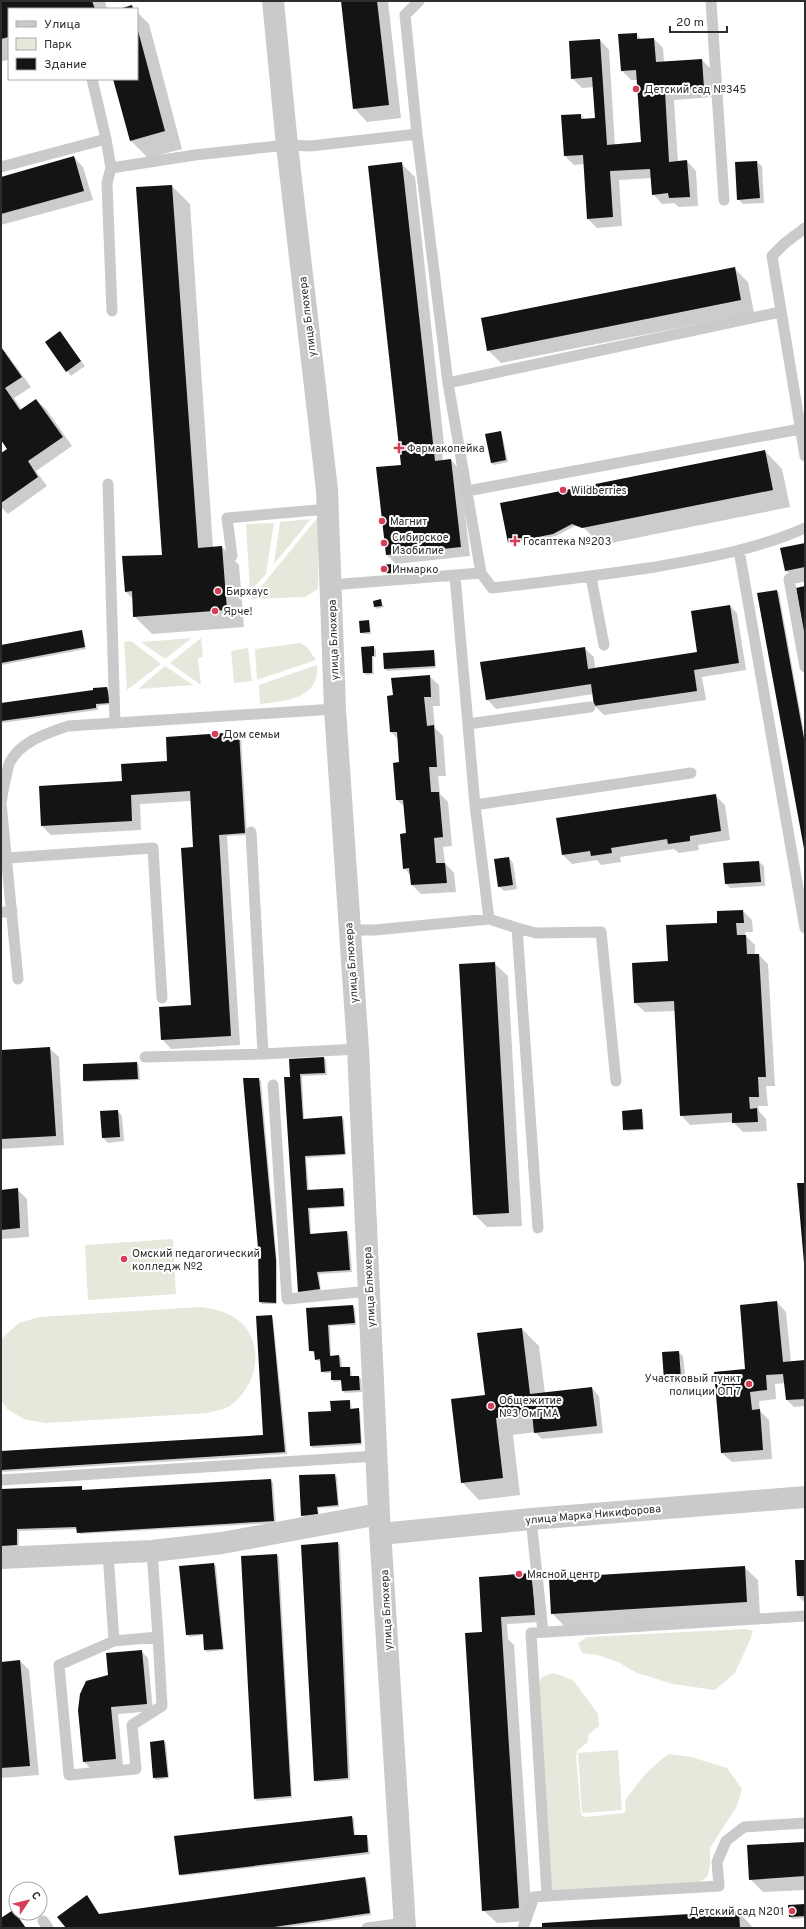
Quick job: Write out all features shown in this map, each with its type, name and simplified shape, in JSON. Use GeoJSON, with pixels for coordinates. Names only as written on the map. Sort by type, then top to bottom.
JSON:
{"type":"FeatureCollection","features":[{"type":"Feature","properties":{"kind":"street","name":"улица Блюхера"},"geometry":{"type":"LineString","coordinates":[[273,1],[287,145],[328,509],[335,709],[358,1049],[380,1524],[405,1926]]}},
{"type":"Feature","properties":{"kind":"street","name":"улица Марка Никифорова"},"geometry":{"type":"LineString","coordinates":[[1,1558],[152,1551],[380,1524],[531,1519],[805,1497]]}},
{"type":"Feature","properties":{"kind":"lane"},"geometry":{"type":"LineString","coordinates":[[419,1],[405,16],[417,134],[448,382],[481,573],[492,588],[591,577],[706,558],[778,540],[805,528]]}},
{"type":"Feature","properties":{"kind":"lane"},"geometry":{"type":"LineString","coordinates":[[711,1],[724,200]]}},
{"type":"Feature","properties":{"kind":"lane"},"geometry":{"type":"LineString","coordinates":[[92,80],[111,168],[107,183],[112,311]]}},
{"type":"Feature","properties":{"kind":"lane"},"geometry":{"type":"LineString","coordinates":[[111,168],[195,155],[287,145],[311,146],[417,134]]}},
{"type":"Feature","properties":{"kind":"lane"},"geometry":{"type":"LineString","coordinates":[[1,167],[106,139]]}},
{"type":"Feature","properties":{"kind":"lane"},"geometry":{"type":"LineString","coordinates":[[805,228],[785,243],[772,256],[780,312],[805,456]]}},
{"type":"Feature","properties":{"kind":"lane"},"geometry":{"type":"LineString","coordinates":[[448,382],[780,312]]}},
{"type":"Feature","properties":{"kind":"lane"},"geometry":{"type":"LineString","coordinates":[[467,491],[800,429]]}},
{"type":"Feature","properties":{"kind":"lane"},"geometry":{"type":"LineString","coordinates":[[108,484],[115,724]]}},
{"type":"Feature","properties":{"kind":"lane"},"geometry":{"type":"LineString","coordinates":[[232,556],[227,518],[328,509]]}},
{"type":"Feature","properties":{"kind":"lane"},"geometry":{"type":"LineString","coordinates":[[739,550],[805,928]]}},
{"type":"Feature","properties":{"kind":"lane"},"geometry":{"type":"LineString","coordinates":[[331,585],[481,573]]}},
{"type":"Feature","properties":{"kind":"lane"},"geometry":{"type":"LineString","coordinates":[[456,576],[468,724],[489,919]]}},
{"type":"Feature","properties":{"kind":"lane"},"geometry":{"type":"LineString","coordinates":[[805,576],[789,579],[805,668]]}},
{"type":"Feature","properties":{"kind":"lane"},"geometry":{"type":"LineString","coordinates":[[591,577],[604,645]]}},
{"type":"Feature","properties":{"kind":"lane"},"geometry":{"type":"LineString","coordinates":[[468,724],[590,707]]}},
{"type":"Feature","properties":{"kind":"lane"},"geometry":{"type":"LineString","coordinates":[[18,979],[7,912],[7,858],[1,803],[3,785],[10,763],[23,748],[43,734],[68,726],[335,709]]}},
{"type":"Feature","properties":{"kind":"lane"},"geometry":{"type":"LineString","coordinates":[[476,805],[691,773]]}},
{"type":"Feature","properties":{"kind":"lane"},"geometry":{"type":"LineString","coordinates":[[251,832],[263,1054]]}},
{"type":"Feature","properties":{"kind":"lane"},"geometry":{"type":"LineString","coordinates":[[7,858],[153,848],[162,998]]}},
{"type":"Feature","properties":{"kind":"lane"},"geometry":{"type":"LineString","coordinates":[[349,930],[375,930],[489,919],[536,933],[601,932],[616,1080]]}},
{"type":"Feature","properties":{"kind":"lane"},"geometry":{"type":"LineString","coordinates":[[517,928],[538,1228]]}},
{"type":"Feature","properties":{"kind":"lane"},"geometry":{"type":"LineString","coordinates":[[145,1057],[263,1054],[358,1049]]}},
{"type":"Feature","properties":{"kind":"lane"},"geometry":{"type":"LineString","coordinates":[[273,1085],[287,1299],[369,1291]]}},
{"type":"Feature","properties":{"kind":"lane"},"geometry":{"type":"LineString","coordinates":[[1,1480],[377,1456]]}},
{"type":"Feature","properties":{"kind":"lane"},"geometry":{"type":"LineString","coordinates":[[531,1519],[543,1632]]}},
{"type":"Feature","properties":{"kind":"lane"},"geometry":{"type":"LineString","coordinates":[[152,1551],[158,1637],[162,1706],[132,1725],[136,1769],[69,1776],[59,1665],[114,1641],[158,1637]]}},
{"type":"Feature","properties":{"kind":"lane"},"geometry":{"type":"LineString","coordinates":[[108,1553],[114,1641]]}},
{"type":"Feature","properties":{"kind":"lane"},"geometry":{"type":"LineString","coordinates":[[547,1896],[531,1633],[805,1616]]}},
{"type":"Feature","properties":{"kind":"lane"},"geometry":{"type":"LineString","coordinates":[[523,1928],[534,1897],[719,1886],[717,1862],[726,1841],[744,1827],[805,1823]]}},
{"type":"Feature","properties":{"kind":"lane"},"geometry":{"type":"LineString","coordinates":[[367,1928],[405,1926]]}},
{"type":"Feature","properties":{"kind":"green space"},"geometry":{"type":"Polygon","coordinates":[[[319,516],[318,589],[305,597],[251,599],[319,516]]]}},
{"type":"Feature","properties":{"kind":"green space"},"geometry":{"type":"Polygon","coordinates":[[[311,519],[274,564],[280,522],[311,519]]]}},
{"type":"Feature","properties":{"kind":"green space"},"geometry":{"type":"Polygon","coordinates":[[[274,523],[266,574],[250,591],[246,524],[274,523]]]}},
{"type":"Feature","properties":{"kind":"green space"},"geometry":{"type":"Polygon","coordinates":[[[192,638],[165,659],[141,642],[143,642],[192,638]]]}},
{"type":"Feature","properties":{"kind":"green space"},"geometry":{"type":"Polygon","coordinates":[[[201,638],[203,657],[198,658],[201,685],[170,663],[201,638]]]}},
{"type":"Feature","properties":{"kind":"green space"},"geometry":{"type":"Polygon","coordinates":[[[131,641],[161,664],[127,690],[124,642],[131,641]]]}},
{"type":"Feature","properties":{"kind":"green space"},"geometry":{"type":"Polygon","coordinates":[[[300,643],[307,647],[316,660],[257,680],[255,649],[300,643]]]}},
{"type":"Feature","properties":{"kind":"green space"},"geometry":{"type":"Polygon","coordinates":[[[248,648],[252,681],[234,683],[231,651],[248,648]]]}},
{"type":"Feature","properties":{"kind":"green space"},"geometry":{"type":"Polygon","coordinates":[[[317,665],[313,685],[307,691],[290,699],[260,704],[259,685],[317,665]]]}},
{"type":"Feature","properties":{"kind":"green space"},"geometry":{"type":"Polygon","coordinates":[[[165,666],[193,685],[138,689],[165,666]]]}},
{"type":"Feature","properties":{"kind":"green space"},"geometry":{"type":"Polygon","coordinates":[[[173,1239],[176,1294],[88,1300],[85,1245],[173,1239]]]}},
{"type":"Feature","properties":{"kind":"green space"},"geometry":{"type":"Polygon","coordinates":[[[200,1307],[229,1314],[238,1320],[247,1330],[253,1341],[255,1365],[252,1378],[238,1399],[228,1407],[207,1413],[46,1423],[26,1420],[8,1410],[1,1401],[1,1339],[19,1323],[39,1317],[200,1307]]]}},
{"type":"Feature","properties":{"kind":"green space"},"geometry":{"type":"Polygon","coordinates":[[[745,1629],[753,1631],[735,1673],[715,1690],[673,1684],[637,1673],[618,1662],[597,1655],[582,1653],[578,1643],[587,1637],[745,1629]]]}},
{"type":"Feature","properties":{"kind":"green space"},"geometry":{"type":"Polygon","coordinates":[[[554,1673],[573,1680],[598,1714],[599,1726],[588,1735],[588,1742],[578,1750],[576,1756],[581,1815],[585,1817],[624,1813],[626,1810],[625,1801],[634,1788],[651,1769],[669,1754],[691,1757],[727,1768],[742,1789],[737,1806],[710,1848],[710,1866],[707,1877],[698,1883],[552,1892],[539,1684],[542,1677],[554,1673]]]}},
{"type":"Feature","properties":{"kind":"green space"},"geometry":{"type":"Polygon","coordinates":[[[618,1750],[622,1810],[582,1813],[578,1753],[618,1750]]]}},
{"type":"Feature","properties":{"kind":"building"},"geometry":{"type":"Polygon","coordinates":[[[1,1],[92,1],[95,8],[8,8],[8,37],[1,39],[1,1]]]}},
{"type":"Feature","properties":{"kind":"building"},"geometry":{"type":"Polygon","coordinates":[[[341,1],[377,1],[389,105],[353,109],[341,1]]]}},
{"type":"Feature","properties":{"kind":"building"},"geometry":{"type":"Polygon","coordinates":[[[132,5],[133,8],[122,8],[132,5]]]}},
{"type":"Feature","properties":{"kind":"building"},"geometry":{"type":"Polygon","coordinates":[[[138,31],[165,131],[130,141],[113,80],[138,80],[138,31]]]}},
{"type":"Feature","properties":{"kind":"building"},"geometry":{"type":"Polygon","coordinates":[[[637,33],[637,39],[654,38],[656,62],[702,59],[704,88],[665,91],[669,162],[687,160],[690,197],[669,198],[668,193],[652,195],[650,169],[610,171],[613,217],[587,219],[583,155],[564,156],[561,115],[581,114],[581,119],[595,118],[592,77],[571,79],[569,41],[600,39],[607,145],[641,142],[636,70],[621,71],[618,34],[637,33]]]}},
{"type":"Feature","properties":{"kind":"building"},"geometry":{"type":"Polygon","coordinates":[[[74,156],[84,191],[1,214],[1,177],[74,156]]]}},
{"type":"Feature","properties":{"kind":"building"},"geometry":{"type":"Polygon","coordinates":[[[757,161],[760,198],[737,200],[735,162],[757,161]]]}},
{"type":"Feature","properties":{"kind":"building"},"geometry":{"type":"Polygon","coordinates":[[[402,162],[435,461],[451,459],[461,547],[386,555],[376,467],[401,465],[368,166],[402,162]]]}},
{"type":"Feature","properties":{"kind":"building"},"geometry":{"type":"Polygon","coordinates":[[[172,185],[198,548],[222,546],[227,610],[133,617],[132,591],[125,592],[122,556],[162,555],[136,187],[172,185]]]}},
{"type":"Feature","properties":{"kind":"building"},"geometry":{"type":"Polygon","coordinates":[[[735,267],[741,300],[487,351],[481,318],[735,267]]]}},
{"type":"Feature","properties":{"kind":"building"},"geometry":{"type":"Polygon","coordinates":[[[60,331],[81,361],[66,372],[45,342],[60,331]]]}},
{"type":"Feature","properties":{"kind":"building"},"geometry":{"type":"Polygon","coordinates":[[[1,347],[22,377],[5,388],[20,410],[36,399],[63,437],[28,461],[38,477],[1,503],[1,453],[7,449],[1,440],[1,347]]]}},
{"type":"Feature","properties":{"kind":"building"},"geometry":{"type":"Polygon","coordinates":[[[501,431],[506,460],[491,463],[485,434],[501,431]]]}},
{"type":"Feature","properties":{"kind":"building"},"geometry":{"type":"Polygon","coordinates":[[[765,450],[773,490],[582,528],[572,524],[553,534],[508,543],[500,503],[765,450]]]}},
{"type":"Feature","properties":{"kind":"building"},"geometry":{"type":"Polygon","coordinates":[[[805,543],[805,567],[785,571],[780,548],[805,543]]]}},
{"type":"Feature","properties":{"kind":"building"},"geometry":{"type":"Polygon","coordinates":[[[391,564],[392,573],[384,573],[383,565],[391,564]]]}},
{"type":"Feature","properties":{"kind":"building"},"geometry":{"type":"Polygon","coordinates":[[[805,586],[805,635],[804,635],[796,588],[805,586]]]}},
{"type":"Feature","properties":{"kind":"building"},"geometry":{"type":"Polygon","coordinates":[[[777,590],[805,744],[805,854],[757,593],[777,590]]]}},
{"type":"Feature","properties":{"kind":"building"},"geometry":{"type":"Polygon","coordinates":[[[381,599],[382,606],[374,607],[373,601],[381,599]]]}},
{"type":"Feature","properties":{"kind":"building"},"geometry":{"type":"Polygon","coordinates":[[[730,605],[739,663],[694,670],[697,691],[594,706],[591,684],[486,700],[480,662],[585,647],[588,669],[697,652],[691,611],[730,605]]]}},
{"type":"Feature","properties":{"kind":"building"},"geometry":{"type":"Polygon","coordinates":[[[369,620],[370,632],[360,633],[359,621],[369,620]]]}},
{"type":"Feature","properties":{"kind":"building"},"geometry":{"type":"Polygon","coordinates":[[[82,630],[85,647],[1,663],[1,645],[82,630]]]}},
{"type":"Feature","properties":{"kind":"building"},"geometry":{"type":"Polygon","coordinates":[[[374,646],[374,656],[372,656],[372,673],[363,673],[361,647],[374,646]]]}},
{"type":"Feature","properties":{"kind":"building"},"geometry":{"type":"Polygon","coordinates":[[[434,650],[435,666],[384,669],[383,653],[434,650]]]}},
{"type":"Feature","properties":{"kind":"building"},"geometry":{"type":"Polygon","coordinates":[[[430,675],[431,697],[424,697],[427,726],[434,725],[437,767],[429,767],[431,792],[439,792],[443,837],[434,838],[436,863],[445,863],[447,883],[411,885],[409,868],[403,869],[400,834],[406,833],[403,800],[396,800],[393,763],[399,762],[397,732],[390,732],[387,696],[393,695],[391,678],[430,675]]]}},
{"type":"Feature","properties":{"kind":"building"},"geometry":{"type":"Polygon","coordinates":[[[107,687],[110,703],[96,704],[96,708],[1,721],[1,703],[107,687]]]}},
{"type":"Feature","properties":{"kind":"building"},"geometry":{"type":"Polygon","coordinates":[[[239,732],[245,833],[219,835],[231,1036],[161,1040],[159,1007],[191,1005],[181,848],[193,847],[190,791],[131,795],[132,821],[41,826],[39,786],[122,781],[121,764],[167,761],[166,737],[239,732]]]}},
{"type":"Feature","properties":{"kind":"building"},"geometry":{"type":"Polygon","coordinates":[[[716,794],[721,831],[690,836],[690,841],[668,844],[667,839],[611,848],[612,853],[591,856],[590,851],[562,855],[556,818],[716,794]]]}},
{"type":"Feature","properties":{"kind":"building"},"geometry":{"type":"Polygon","coordinates":[[[509,857],[513,885],[498,887],[494,859],[509,857]]]}},
{"type":"Feature","properties":{"kind":"building"},"geometry":{"type":"Polygon","coordinates":[[[759,861],[761,882],[725,884],[723,863],[759,861]]]}},
{"type":"Feature","properties":{"kind":"building"},"geometry":{"type":"Polygon","coordinates":[[[743,910],[744,923],[736,923],[737,935],[746,935],[747,954],[759,954],[766,1077],[758,1077],[759,1097],[749,1097],[750,1109],[757,1108],[758,1122],[732,1123],[732,1113],[680,1116],[674,1001],[634,1003],[632,963],[668,961],[666,925],[717,923],[717,911],[743,910]]]}},
{"type":"Feature","properties":{"kind":"building"},"geometry":{"type":"Polygon","coordinates":[[[495,962],[509,1213],[473,1215],[459,964],[495,962]]]}},
{"type":"Feature","properties":{"kind":"building"},"geometry":{"type":"Polygon","coordinates":[[[50,1047],[56,1136],[1,1139],[1,1050],[50,1047]]]}},
{"type":"Feature","properties":{"kind":"building"},"geometry":{"type":"Polygon","coordinates":[[[324,1057],[325,1073],[300,1074],[303,1119],[342,1116],[345,1154],[305,1156],[307,1190],[343,1188],[344,1206],[308,1208],[310,1234],[347,1231],[350,1270],[317,1272],[320,1289],[298,1292],[284,1077],[290,1077],[289,1059],[324,1057]]]}},
{"type":"Feature","properties":{"kind":"building"},"geometry":{"type":"Polygon","coordinates":[[[137,1062],[138,1079],[83,1081],[83,1064],[137,1062]]]}},
{"type":"Feature","properties":{"kind":"building"},"geometry":{"type":"Polygon","coordinates":[[[243,1078],[259,1078],[276,1260],[276,1303],[259,1302],[258,1248],[243,1078]]]}},
{"type":"Feature","properties":{"kind":"building"},"geometry":{"type":"Polygon","coordinates":[[[642,1109],[643,1129],[623,1130],[622,1111],[642,1109]]]}},
{"type":"Feature","properties":{"kind":"building"},"geometry":{"type":"Polygon","coordinates":[[[118,1110],[120,1137],[102,1138],[100,1111],[118,1110]]]}},
{"type":"Feature","properties":{"kind":"building"},"geometry":{"type":"Polygon","coordinates":[[[797,1183],[805,1183],[804,1263],[797,1183]]]}},
{"type":"Feature","properties":{"kind":"building"},"geometry":{"type":"Polygon","coordinates":[[[18,1188],[20,1228],[1,1230],[1,1190],[18,1188]]]}},
{"type":"Feature","properties":{"kind":"building"},"geometry":{"type":"Polygon","coordinates":[[[777,1301],[783,1362],[805,1360],[805,1399],[786,1400],[783,1374],[766,1375],[767,1390],[750,1392],[752,1410],[760,1409],[763,1450],[721,1453],[714,1372],[745,1369],[740,1305],[777,1301]]]}},
{"type":"Feature","properties":{"kind":"building"},"geometry":{"type":"Polygon","coordinates":[[[353,1305],[355,1323],[328,1325],[330,1356],[339,1355],[340,1367],[350,1367],[350,1376],[359,1376],[360,1390],[342,1391],[341,1380],[331,1380],[331,1371],[321,1372],[320,1359],[315,1360],[314,1351],[309,1351],[306,1308],[353,1305]]]}},
{"type":"Feature","properties":{"kind":"building"},"geometry":{"type":"Polygon","coordinates":[[[272,1315],[285,1452],[1,1470],[1,1451],[263,1435],[256,1316],[272,1315]]]}},
{"type":"Feature","properties":{"kind":"building","name":"Общежитие №3 ОмГМА"},"geometry":{"type":"Polygon","coordinates":[[[522,1328],[530,1394],[592,1387],[597,1426],[534,1433],[532,1413],[496,1418],[503,1478],[461,1483],[451,1399],[485,1395],[477,1333],[522,1328]]]}},
{"type":"Feature","properties":{"kind":"building"},"geometry":{"type":"Polygon","coordinates":[[[679,1351],[681,1378],[664,1380],[662,1352],[679,1351]]]}},
{"type":"Feature","properties":{"kind":"building"},"geometry":{"type":"Polygon","coordinates":[[[350,1400],[350,1409],[359,1408],[361,1443],[310,1446],[308,1412],[331,1411],[330,1401],[350,1400]]]}},
{"type":"Feature","properties":{"kind":"building"},"geometry":{"type":"Polygon","coordinates":[[[335,1474],[338,1505],[317,1507],[318,1514],[301,1516],[299,1475],[335,1474]]]}},
{"type":"Feature","properties":{"kind":"building"},"geometry":{"type":"Polygon","coordinates":[[[271,1479],[274,1521],[77,1533],[76,1527],[17,1529],[17,1545],[1,1546],[1,1489],[82,1486],[82,1490],[271,1479]]]}},
{"type":"Feature","properties":{"kind":"building"},"geometry":{"type":"Polygon","coordinates":[[[338,1542],[348,1778],[314,1781],[301,1545],[338,1542]]]}},
{"type":"Feature","properties":{"kind":"building"},"geometry":{"type":"Polygon","coordinates":[[[277,1554],[291,1796],[254,1799],[241,1556],[277,1554]]]}},
{"type":"Feature","properties":{"kind":"building"},"geometry":{"type":"Polygon","coordinates":[[[795,1560],[805,1560],[805,1596],[797,1596],[795,1560]]]}},
{"type":"Feature","properties":{"kind":"building"},"geometry":{"type":"Polygon","coordinates":[[[214,1563],[223,1649],[204,1650],[203,1634],[186,1635],[179,1566],[214,1563]]]}},
{"type":"Feature","properties":{"kind":"building"},"geometry":{"type":"Polygon","coordinates":[[[745,1566],[747,1602],[551,1614],[549,1578],[745,1566]]]}},
{"type":"Feature","properties":{"kind":"building"},"geometry":{"type":"Polygon","coordinates":[[[532,1573],[535,1615],[501,1617],[519,1908],[482,1911],[465,1633],[482,1632],[479,1577],[532,1573]]]}},
{"type":"Feature","properties":{"kind":"building"},"geometry":{"type":"Polygon","coordinates":[[[142,1650],[147,1704],[111,1707],[116,1759],[83,1762],[78,1710],[80,1694],[86,1681],[108,1675],[106,1653],[142,1650]]]}},
{"type":"Feature","properties":{"kind":"building"},"geometry":{"type":"Polygon","coordinates":[[[20,1660],[30,1766],[1,1768],[1,1662],[20,1660]]]}},
{"type":"Feature","properties":{"kind":"building"},"geometry":{"type":"Polygon","coordinates":[[[164,1740],[168,1777],[153,1778],[150,1742],[164,1740]]]}},
{"type":"Feature","properties":{"kind":"building"},"geometry":{"type":"Polygon","coordinates":[[[352,1816],[354,1835],[367,1835],[368,1852],[179,1875],[174,1836],[352,1816]]]}},
{"type":"Feature","properties":{"kind":"building"},"geometry":{"type":"Polygon","coordinates":[[[805,1842],[805,1876],[749,1880],[747,1845],[805,1842]]]}},
{"type":"Feature","properties":{"kind":"building"},"geometry":{"type":"Polygon","coordinates":[[[365,1877],[370,1913],[267,1928],[66,1928],[57,1917],[87,1895],[99,1914],[365,1877]]]}},
{"type":"Feature","properties":{"kind":"building"},"geometry":{"type":"Polygon","coordinates":[[[805,1904],[805,1916],[789,1917],[788,1905],[805,1904]]]}},
{"type":"Feature","properties":{"kind":"building"},"geometry":{"type":"Polygon","coordinates":[[[739,1911],[740,1928],[542,1928],[542,1923],[739,1911]]]}},
{"type":"Feature","properties":{"kind":"building"},"geometry":{"type":"Polygon","coordinates":[[[8,1913],[8,1921],[21,1921],[26,1928],[2,1928],[1,1918],[8,1913]]]}},
{"type":"Feature","properties":{"kind":"place","name":"Детский сад №345"},"geometry":{"type":"Point","coordinates":[636,89]}},
{"type":"Feature","properties":{"kind":"place","name":"Фармакопейка"},"geometry":{"type":"Point","coordinates":[399,448]}},
{"type":"Feature","properties":{"kind":"place","name":"Wildberries"},"geometry":{"type":"Point","coordinates":[563,490]}},
{"type":"Feature","properties":{"kind":"place","name":"Магнит"},"geometry":{"type":"Point","coordinates":[382,521]}},
{"type":"Feature","properties":{"kind":"place","name":"Госаптека №203"},"geometry":{"type":"Point","coordinates":[515,541]}},
{"type":"Feature","properties":{"kind":"place","name":"Сибирское Изобилие"},"geometry":{"type":"Point","coordinates":[384,543]}},
{"type":"Feature","properties":{"kind":"place","name":"Инмарко"},"geometry":{"type":"Point","coordinates":[384,569]}},
{"type":"Feature","properties":{"kind":"place","name":"Бирхаус"},"geometry":{"type":"Point","coordinates":[218,591]}},
{"type":"Feature","properties":{"kind":"place","name":"Ярче!"},"geometry":{"type":"Point","coordinates":[215,611]}},
{"type":"Feature","properties":{"kind":"place","name":"Дом семьи"},"geometry":{"type":"Point","coordinates":[215,734]}},
{"type":"Feature","properties":{"kind":"place","name":"Омский педагогический колледж №2"},"geometry":{"type":"Point","coordinates":[124,1259]}},
{"type":"Feature","properties":{"kind":"place","name":"Участковый пункт полиции ОП 7"},"geometry":{"type":"Point","coordinates":[749,1384]}},
{"type":"Feature","properties":{"kind":"place","name":"Общежитие №3 ОмГМА"},"geometry":{"type":"Point","coordinates":[491,1406]}},
{"type":"Feature","properties":{"kind":"place","name":"Мясной центр"},"geometry":{"type":"Point","coordinates":[519,1574]}},
{"type":"Feature","properties":{"kind":"place","name":"Детский сад N201"},"geometry":{"type":"Point","coordinates":[792,1911]}}]}
